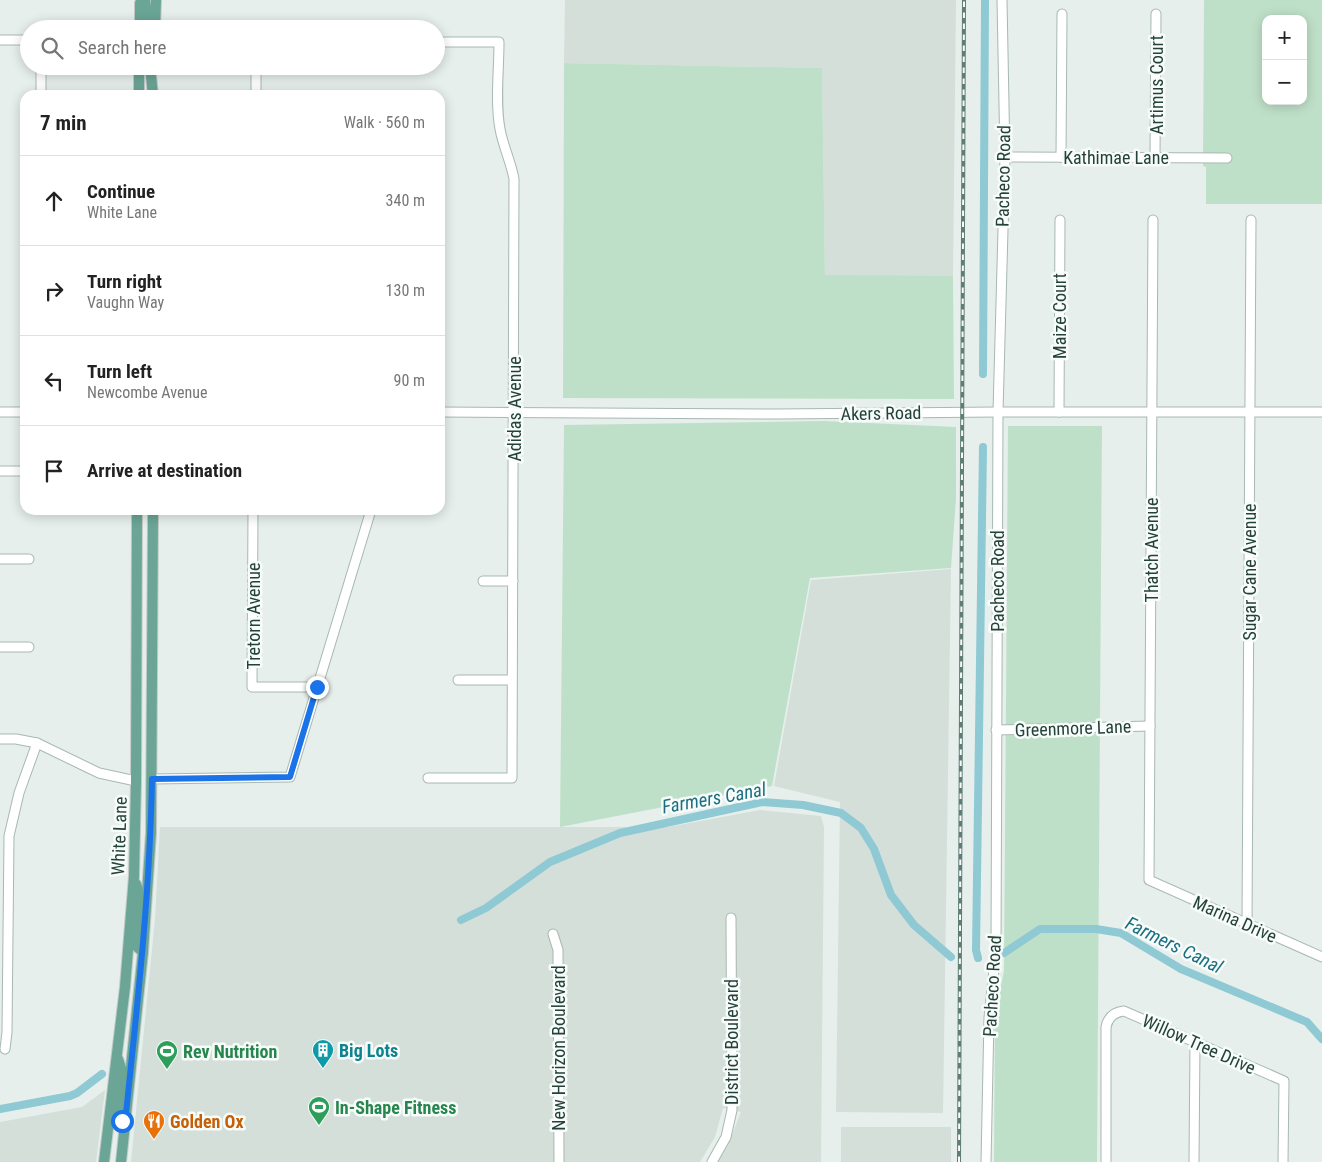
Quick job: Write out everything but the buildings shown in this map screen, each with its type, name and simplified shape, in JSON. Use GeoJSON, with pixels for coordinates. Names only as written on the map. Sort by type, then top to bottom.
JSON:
{"type":"FeatureCollection","features":[{"type":"Feature","properties":{"kind":"main road"},"geometry":{"type":"LineString","coordinates":[[140,0],[140,20]]}},
{"type":"Feature","properties":{"kind":"main road"},"geometry":{"type":"LineString","coordinates":[[145,0],[148,20]]}},
{"type":"Feature","properties":{"kind":"main road"},"geometry":{"type":"LineString","coordinates":[[156,0],[156,20]]}},
{"type":"Feature","properties":{"kind":"main road"},"geometry":{"type":"LineString","coordinates":[[139,90],[140,75]]}},
{"type":"Feature","properties":{"kind":"main road"},"geometry":{"type":"LineString","coordinates":[[151,75],[153,90]]}},
{"type":"Feature","properties":{"kind":"main road"},"geometry":{"type":"LineString","coordinates":[[154,90],[155,75]]}},
{"type":"Feature","properties":{"kind":"main road","name":"White Lane"},"geometry":{"type":"LineString","coordinates":[[104,1162],[129,944],[134,876],[137,515]]}},
{"type":"Feature","properties":{"kind":"main road","name":"White Lane"},"geometry":{"type":"LineString","coordinates":[[121,1162],[143,952],[149,862],[152,779],[152,515]]}},
{"type":"Feature","properties":{"kind":"main road"},"geometry":{"type":"LineString","coordinates":[[136,716],[144,766],[152,779]]}},
{"type":"Feature","properties":{"kind":"main road"},"geometry":{"type":"LineString","coordinates":[[136,781],[143,785],[145,790],[144,846],[149,862]]}},
{"type":"Feature","properties":{"kind":"main road"},"geometry":{"type":"LineString","coordinates":[[134,876],[140,896],[137,946],[143,952]]}},
{"type":"Feature","properties":{"kind":"main road"},"geometry":{"type":"LineString","coordinates":[[117,1055],[122,1071],[118,1114],[125,1123]]}},
{"type":"Feature","properties":{"kind":"street","name":"Pacheco Road"},"geometry":{"type":"LineString","coordinates":[[986,1162],[989,1018],[996,950],[998,412],[1005,157],[1002,0]]}},
{"type":"Feature","properties":{"kind":"street"},"geometry":{"type":"LineString","coordinates":[[1061,157],[1062,14]]}},
{"type":"Feature","properties":{"kind":"street","name":"Artimus Court"},"geometry":{"type":"LineString","coordinates":[[1155,157],[1156,14]]}},
{"type":"Feature","properties":{"kind":"street"},"geometry":{"type":"LineString","coordinates":[[0,40],[20,40]]}},
{"type":"Feature","properties":{"kind":"street","name":"Adidas Avenue"},"geometry":{"type":"LineString","coordinates":[[428,778],[512,778],[515,190],[511,164],[503,143],[499,119],[499,42],[445,42]]}},
{"type":"Feature","properties":{"kind":"street"},"geometry":{"type":"LineString","coordinates":[[41,75],[41,90]]}},
{"type":"Feature","properties":{"kind":"street"},"geometry":{"type":"LineString","coordinates":[[256,75],[256,90]]}},
{"type":"Feature","properties":{"kind":"street","name":"Kathimae Lane"},"geometry":{"type":"LineString","coordinates":[[1005,157],[1227,158]]}},
{"type":"Feature","properties":{"kind":"street","name":"Maize Court"},"geometry":{"type":"LineString","coordinates":[[1059,412],[1060,220]]}},
{"type":"Feature","properties":{"kind":"street","name":"Thatch Avenue"},"geometry":{"type":"LineString","coordinates":[[1149,880],[1153,220]]}},
{"type":"Feature","properties":{"kind":"street","name":"Sugar Cane Avenue"},"geometry":{"type":"LineString","coordinates":[[1247,924],[1251,220]]}},
{"type":"Feature","properties":{"kind":"street"},"geometry":{"type":"LineString","coordinates":[[0,412],[20,412]]}},
{"type":"Feature","properties":{"kind":"street","name":"Akers Road"},"geometry":{"type":"LineString","coordinates":[[445,412],[767,414],[1322,412]]}},
{"type":"Feature","properties":{"kind":"street"},"geometry":{"type":"LineString","coordinates":[[0,471],[20,471]]}},
{"type":"Feature","properties":{"kind":"street","name":"Tretorn Avenue"},"geometry":{"type":"LineString","coordinates":[[253,515],[252,687],[317,687]]}},
{"type":"Feature","properties":{"kind":"street"},"geometry":{"type":"LineString","coordinates":[[152,779],[290,777],[369,515]]}},
{"type":"Feature","properties":{"kind":"street"},"geometry":{"type":"LineString","coordinates":[[0,559],[29,559]]}},
{"type":"Feature","properties":{"kind":"street"},"geometry":{"type":"LineString","coordinates":[[483,581],[513,581]]}},
{"type":"Feature","properties":{"kind":"street"},"geometry":{"type":"LineString","coordinates":[[0,647],[29,647]]}},
{"type":"Feature","properties":{"kind":"street"},"geometry":{"type":"LineString","coordinates":[[458,680],[512,680]]}},
{"type":"Feature","properties":{"kind":"street","name":"Greenmore Lane"},"geometry":{"type":"LineString","coordinates":[[996,730],[1150,726]]}},
{"type":"Feature","properties":{"kind":"street"},"geometry":{"type":"LineString","coordinates":[[0,739],[16,739],[37,743],[99,773],[136,781]]}},
{"type":"Feature","properties":{"kind":"street"},"geometry":{"type":"LineString","coordinates":[[5,1050],[7,1032],[4,934],[10,828],[19,793],[37,743]]}},
{"type":"Feature","properties":{"kind":"street","name":"Marina Drive"},"geometry":{"type":"LineString","coordinates":[[1149,880],[1322,957]]}},
{"type":"Feature","properties":{"kind":"street","name":"District Boulevard"},"geometry":{"type":"LineString","coordinates":[[712,1162],[726,1137],[732,1110],[731,918]]}},
{"type":"Feature","properties":{"kind":"street","name":"New Horizon Boulevard"},"geometry":{"type":"LineString","coordinates":[[553,934],[558,950],[559,1162]]}},
{"type":"Feature","properties":{"kind":"street","name":"Willow Tree Drive"},"geometry":{"type":"LineString","coordinates":[[1106,1162],[1106,1027],[1107,1022],[1114,1014],[1124,1011],[1284,1081],[1283,1162]]}},
{"type":"Feature","properties":{"kind":"street"},"geometry":{"type":"LineString","coordinates":[[1194,1162],[1195,1042]]}},
{"type":"Feature","properties":{"kind":"shaded area"},"geometry":{"type":"Polygon","coordinates":[[[565,0],[956,0],[953,276],[825,276],[822,68],[564,63],[565,0]]]}},
{"type":"Feature","properties":{"kind":"shaded area"},"geometry":{"type":"Polygon","coordinates":[[[951,569],[943,1113],[836,1112],[840,802],[774,786],[811,580],[951,569]]]}},
{"type":"Feature","properties":{"kind":"shaded area"},"geometry":{"type":"Polygon","coordinates":[[[760,810],[821,816],[824,827],[821,1162],[718,1162],[728,1145],[741,1112],[723,1108],[715,1137],[700,1162],[131,1162],[155,919],[160,827],[668,827],[760,810]]]}},
{"type":"Feature","properties":{"kind":"shaded area"},"geometry":{"type":"Polygon","coordinates":[[[105,1090],[96,1162],[0,1162],[0,1122],[82,1107],[105,1090]]]}},
{"type":"Feature","properties":{"kind":"shaded area"},"geometry":{"type":"Polygon","coordinates":[[[841,1127],[951,1127],[951,1162],[841,1162],[841,1127]]]}},
{"type":"Feature","properties":{"kind":"green space"},"geometry":{"type":"Polygon","coordinates":[[[1204,0],[1322,0],[1322,204],[1206,204],[1206,167],[1203,166],[1204,0]]]}},
{"type":"Feature","properties":{"kind":"green space"},"geometry":{"type":"Polygon","coordinates":[[[564,63],[822,68],[825,275],[953,276],[954,399],[563,398],[564,63]]]}},
{"type":"Feature","properties":{"kind":"green space"},"geometry":{"type":"Polygon","coordinates":[[[824,421],[956,427],[956,499],[951,568],[810,578],[772,786],[560,827],[564,425],[824,421]]]}},
{"type":"Feature","properties":{"kind":"green space"},"geometry":{"type":"Polygon","coordinates":[[[1008,426],[1102,426],[1097,1162],[994,1162],[995,1015],[1004,971],[1008,426]]]}},
{"type":"Feature","properties":{"kind":"waterway"},"geometry":{"type":"LineString","coordinates":[[983,374],[985,0]]}},
{"type":"Feature","properties":{"kind":"waterway"},"geometry":{"type":"LineString","coordinates":[[978,958],[976,950],[983,447]]}},
{"type":"Feature","properties":{"kind":"waterway","name":"Farmers Canal"},"geometry":{"type":"LineString","coordinates":[[461,920],[486,908],[550,862],[620,833],[762,802],[803,805],[841,813],[861,828],[874,849],[891,895],[914,925],[951,957]]}},
{"type":"Feature","properties":{"kind":"waterway","name":"Farmers Canal"},"geometry":{"type":"LineString","coordinates":[[1004,953],[1040,929],[1096,929],[1121,933],[1181,969],[1307,1022],[1322,1039]]}},
{"type":"Feature","properties":{"kind":"waterway","name":"Farmers Canal"},"geometry":{"type":"LineString","coordinates":[[0,1109],[70,1096],[102,1074]]}},
{"type":"Feature","properties":{"kind":"railway"},"geometry":{"type":"LineString","coordinates":[[959,1162],[964,0]]}},
{"type":"Feature","properties":{"kind":"place","name":"Big Lots"},"geometry":{"type":"Point","coordinates":[323,1069]}},
{"type":"Feature","properties":{"kind":"place","name":"Rev Nutrition"},"geometry":{"type":"Point","coordinates":[167,1070]}},
{"type":"Feature","properties":{"kind":"place","name":"In-Shape Fitness"},"geometry":{"type":"Point","coordinates":[319,1126]}},
{"type":"Feature","properties":{"kind":"place","name":"Golden Ox"},"geometry":{"type":"Point","coordinates":[154,1140]}},
{"type":"Feature","properties":{"kind":"route"},"geometry":{"type":"LineString","coordinates":[[122,1121],[125,1123],[143,952],[151,833],[152,779],[290,777],[317,687]]}}]}
